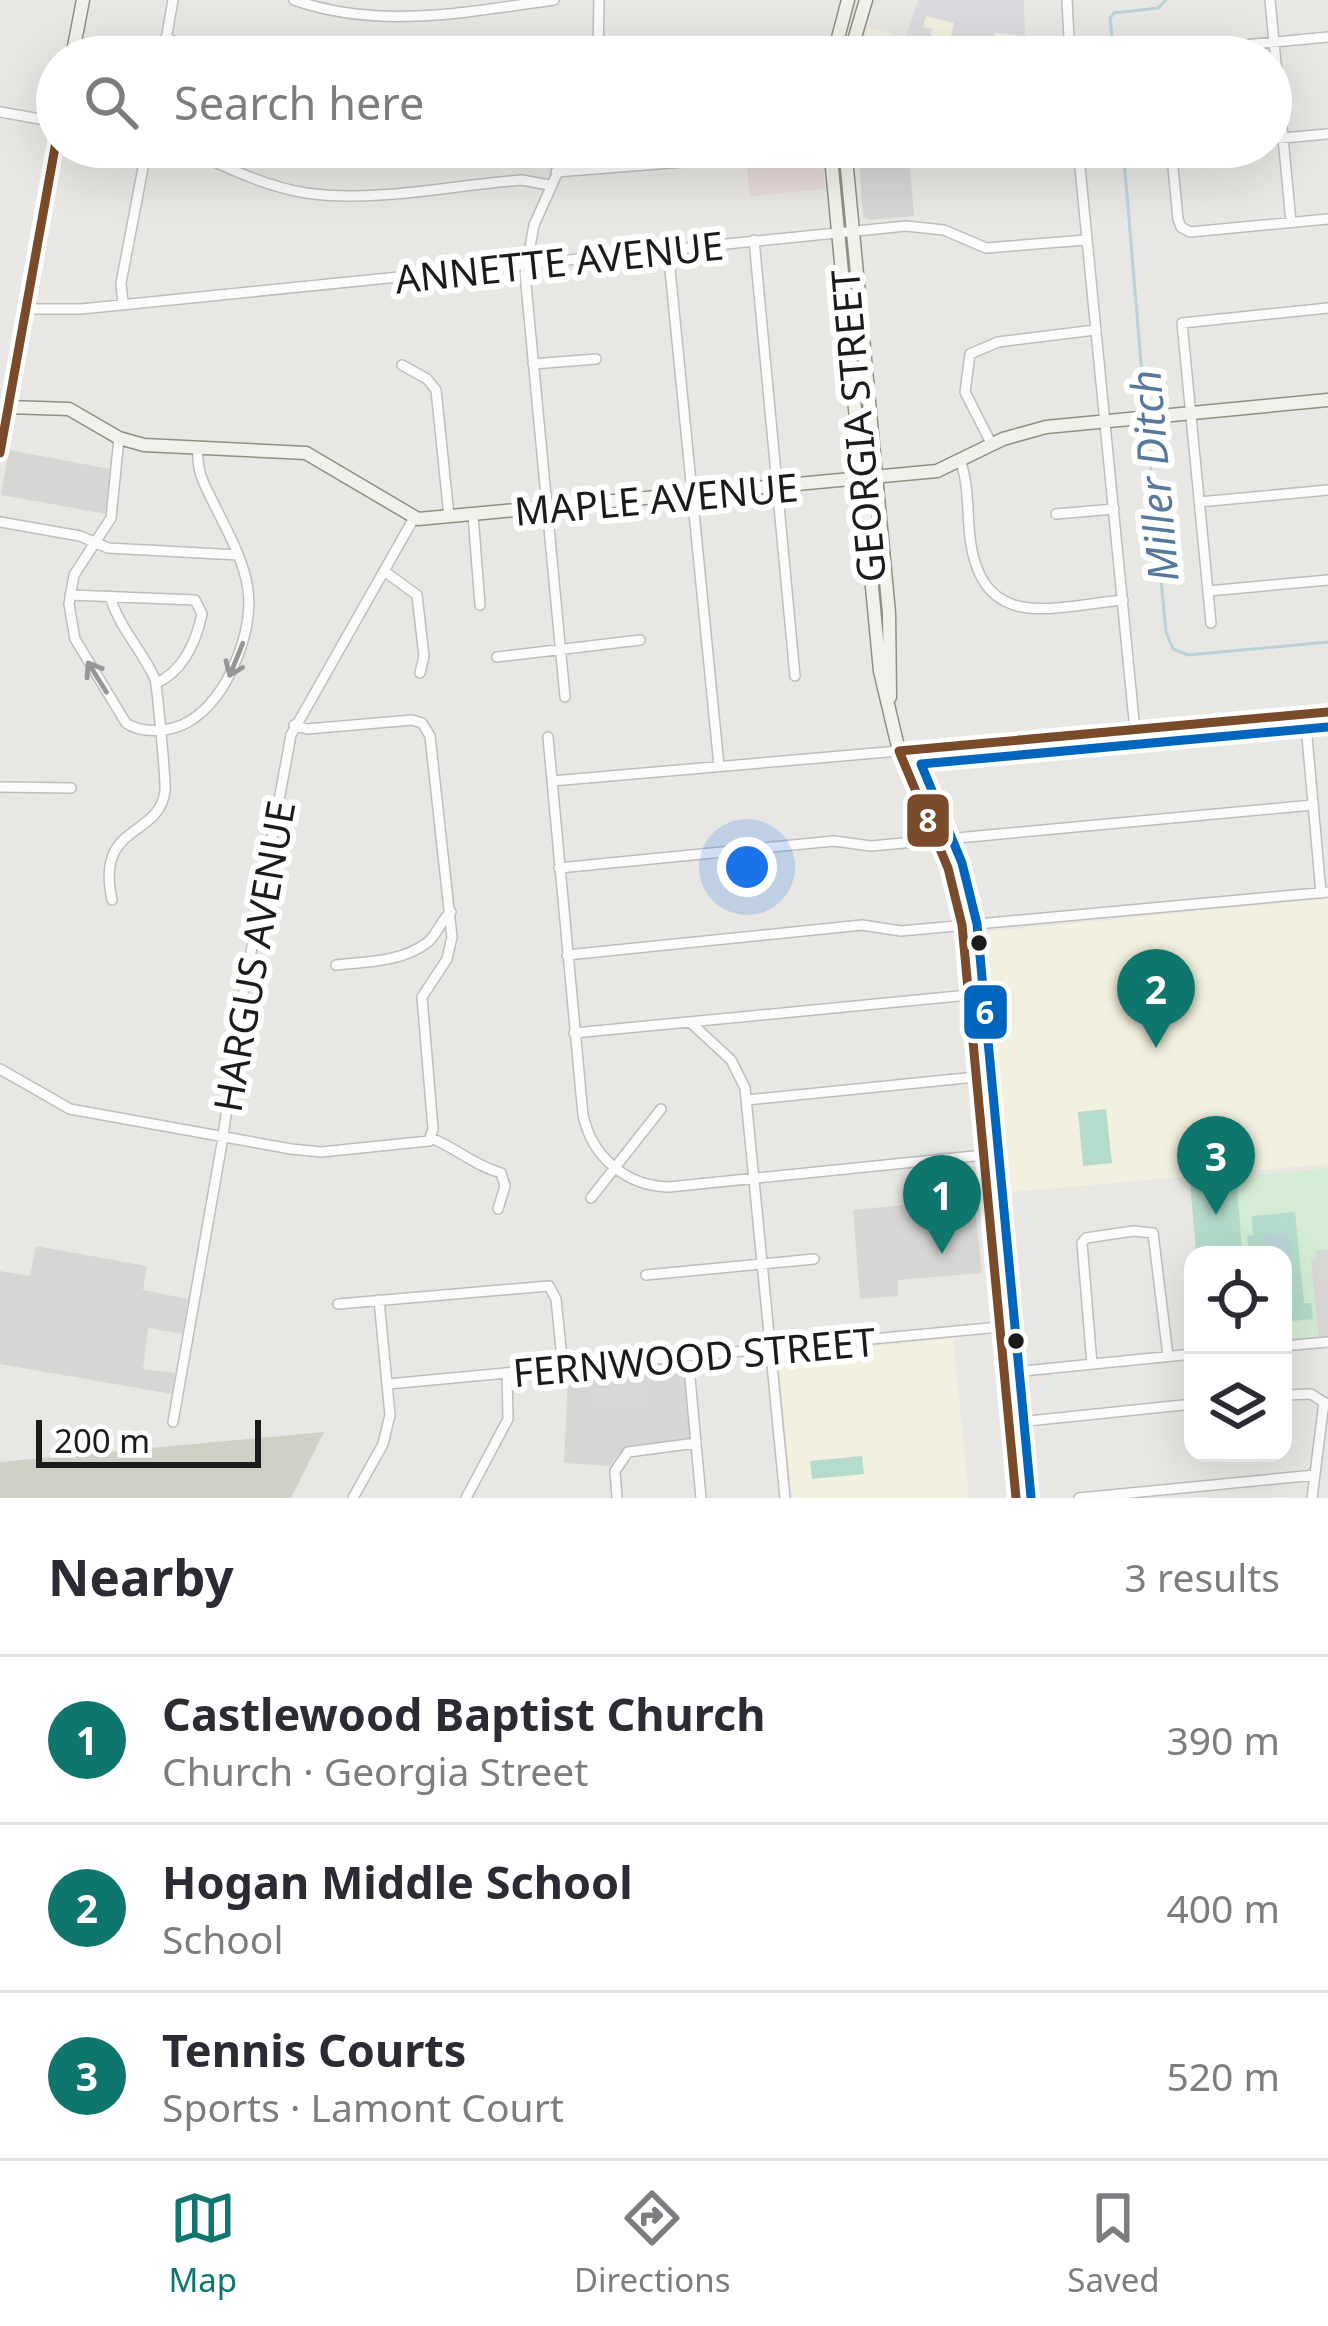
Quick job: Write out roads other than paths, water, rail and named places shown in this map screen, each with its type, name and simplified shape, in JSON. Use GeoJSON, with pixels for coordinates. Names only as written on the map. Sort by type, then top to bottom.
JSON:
{"type":"FeatureCollection","features":[{"type":"Feature","properties":{"kind":"main road"},"geometry":{"type":"LineString","coordinates":[[76,36],[83,0]]}},
{"type":"Feature","properties":{"kind":"main road"},"geometry":{"type":"LineString","coordinates":[[839,36],[848,0]]}},
{"type":"Feature","properties":{"kind":"main road"},"geometry":{"type":"LineString","coordinates":[[855,36],[866,0]]}},
{"type":"Feature","properties":{"kind":"main road"},"geometry":{"type":"LineString","coordinates":[[0,453],[4,406],[51,168]]}},
{"type":"Feature","properties":{"kind":"main road","name":"GEORGIA STREET"},"geometry":{"type":"LineString","coordinates":[[832,168],[870,477]]}},
{"type":"Feature","properties":{"kind":"main road","name":"GEORGIA STREET"},"geometry":{"type":"LineString","coordinates":[[847,168],[880,671],[899,751],[954,887],[962,925],[1016,1498]]}},
{"type":"Feature","properties":{"kind":"main road","name":"MAPLE AVENUE"},"geometry":{"type":"LineString","coordinates":[[414,518],[937,471],[1024,431],[1328,400]]}},
{"type":"Feature","properties":{"kind":"main road"},"geometry":{"type":"LineString","coordinates":[[4,406],[69,410],[119,438],[145,445],[306,453],[414,518]]}},
{"type":"Feature","properties":{"kind":"main road"},"geometry":{"type":"LineString","coordinates":[[899,751],[1328,712]]}},
{"type":"Feature","properties":{"kind":"street"},"geometry":{"type":"LineString","coordinates":[[166,36],[173,0]]}},
{"type":"Feature","properties":{"kind":"street"},"geometry":{"type":"LineString","coordinates":[[294,0],[362,18],[448,15],[554,0]]}},
{"type":"Feature","properties":{"kind":"street"},"geometry":{"type":"LineString","coordinates":[[598,36],[599,0]]}},
{"type":"Feature","properties":{"kind":"street"},"geometry":{"type":"LineString","coordinates":[[1067,0],[1069,36]]}},
{"type":"Feature","properties":{"kind":"street"},"geometry":{"type":"LineString","coordinates":[[1270,0],[1273,36]]}},
{"type":"Feature","properties":{"kind":"street"},"geometry":{"type":"LineString","coordinates":[[1292,40],[1328,37]]}},
{"type":"Feature","properties":{"kind":"street"},"geometry":{"type":"LineString","coordinates":[[0,112],[36,118]]}},
{"type":"Feature","properties":{"kind":"street"},"geometry":{"type":"LineString","coordinates":[[1292,138],[1328,134]]}},
{"type":"Feature","properties":{"kind":"street"},"geometry":{"type":"LineString","coordinates":[[123,304],[122,283],[143,168]]}},
{"type":"Feature","properties":{"kind":"street"},"geometry":{"type":"LineString","coordinates":[[228,168],[304,193],[352,195],[522,181],[549,185]]}},
{"type":"Feature","properties":{"kind":"street"},"geometry":{"type":"LineString","coordinates":[[558,168],[534,225],[526,264],[565,697]]}},
{"type":"Feature","properties":{"kind":"street"},"geometry":{"type":"LineString","coordinates":[[556,172],[607,168]]}},
{"type":"Feature","properties":{"kind":"street"},"geometry":{"type":"LineString","coordinates":[[1079,168],[1136,731]]}},
{"type":"Feature","properties":{"kind":"street"},"geometry":{"type":"LineString","coordinates":[[1173,168],[1178,218],[1190,232],[1328,219]]}},
{"type":"Feature","properties":{"kind":"street"},"geometry":{"type":"LineString","coordinates":[[1282,168],[1292,223]]}},
{"type":"Feature","properties":{"kind":"street","name":"ANNETTE AVENUE"},"geometry":{"type":"LineString","coordinates":[[27,309],[123,304],[922,225],[986,248],[1086,240]]}},
{"type":"Feature","properties":{"kind":"street"},"geometry":{"type":"LineString","coordinates":[[754,240],[795,676]]}},
{"type":"Feature","properties":{"kind":"street"},"geometry":{"type":"LineString","coordinates":[[668,248],[718,766]]}},
{"type":"Feature","properties":{"kind":"street"},"geometry":{"type":"LineString","coordinates":[[1211,622],[1182,323],[1328,308]]}},
{"type":"Feature","properties":{"kind":"street"},"geometry":{"type":"LineString","coordinates":[[992,445],[965,392],[970,354],[998,342],[1095,331]]}},
{"type":"Feature","properties":{"kind":"street"},"geometry":{"type":"LineString","coordinates":[[532,364],[596,358]]}},
{"type":"Feature","properties":{"kind":"street"},"geometry":{"type":"LineString","coordinates":[[402,365],[428,379],[436,390],[449,516]]}},
{"type":"Feature","properties":{"kind":"street"},"geometry":{"type":"LineString","coordinates":[[119,438],[111,518],[74,574],[70,621],[75,639],[126,723],[134,728],[158,730],[192,721],[228,679],[250,615],[249,580],[198,472],[198,448]]}},
{"type":"Feature","properties":{"kind":"street"},"geometry":{"type":"LineString","coordinates":[[961,463],[974,568],[992,596],[1011,606],[1034,608],[1123,600]]}},
{"type":"Feature","properties":{"kind":"street"},"geometry":{"type":"LineString","coordinates":[[1199,502],[1328,490]]}},
{"type":"Feature","properties":{"kind":"street"},"geometry":{"type":"LineString","coordinates":[[1056,514],[1114,509]]}},
{"type":"Feature","properties":{"kind":"street"},"geometry":{"type":"LineString","coordinates":[[473,514],[480,604]]}},
{"type":"Feature","properties":{"kind":"street","name":"HARGUS AVENUE"},"geometry":{"type":"LineString","coordinates":[[173,1422],[242,1001],[295,725],[414,518]]}},
{"type":"Feature","properties":{"kind":"street"},"geometry":{"type":"LineString","coordinates":[[0,522],[80,536],[108,548],[238,555]]}},
{"type":"Feature","properties":{"kind":"street"},"geometry":{"type":"LineString","coordinates":[[383,571],[413,590],[420,602],[421,673]]}},
{"type":"Feature","properties":{"kind":"street"},"geometry":{"type":"LineString","coordinates":[[1208,590],[1328,580]]}},
{"type":"Feature","properties":{"kind":"street"},"geometry":{"type":"LineString","coordinates":[[70,595],[195,600],[201,606],[201,620],[185,658],[173,674],[157,683]]}},
{"type":"Feature","properties":{"kind":"street"},"geometry":{"type":"LineString","coordinates":[[110,596],[125,632],[157,683],[165,776],[164,798],[154,814],[116,845],[109,873],[112,900]]}},
{"type":"Feature","properties":{"kind":"street"},"geometry":{"type":"LineString","coordinates":[[497,657],[640,640]]}},
{"type":"Feature","properties":{"kind":"street"},"geometry":{"type":"LineString","coordinates":[[567,955],[862,925],[901,931],[1325,892],[1305,714]]}},
{"type":"Feature","properties":{"kind":"street"},"geometry":{"type":"LineString","coordinates":[[295,725],[308,729],[418,722],[432,743],[452,937],[447,959],[422,997],[428,1140]]}},
{"type":"Feature","properties":{"kind":"street"},"geometry":{"type":"LineString","coordinates":[[548,737],[574,1033],[586,1128],[599,1154],[653,1186],[984,1155]]}},
{"type":"Feature","properties":{"kind":"street"},"geometry":{"type":"LineString","coordinates":[[552,781],[899,751]]}},
{"type":"Feature","properties":{"kind":"street"},"geometry":{"type":"LineString","coordinates":[[0,787],[71,788]]}},
{"type":"Feature","properties":{"kind":"street"},"geometry":{"type":"LineString","coordinates":[[559,868],[834,841],[871,847],[1313,805]]}},
{"type":"Feature","properties":{"kind":"street"},"geometry":{"type":"LineString","coordinates":[[335,965],[409,952],[430,940],[451,912]]}},
{"type":"Feature","properties":{"kind":"street"},"geometry":{"type":"LineString","coordinates":[[574,1033],[969,995]]}},
{"type":"Feature","properties":{"kind":"street"},"geometry":{"type":"LineString","coordinates":[[690,1022],[731,1060],[746,1088],[784,1498]]}},
{"type":"Feature","properties":{"kind":"street"},"geometry":{"type":"LineString","coordinates":[[0,1069],[70,1108],[312,1152],[428,1140],[458,1149],[486,1169],[501,1173],[505,1186],[498,1209]]}},
{"type":"Feature","properties":{"kind":"street"},"geometry":{"type":"LineString","coordinates":[[747,1100],[976,1077]]}},
{"type":"Feature","properties":{"kind":"street"},"geometry":{"type":"LineString","coordinates":[[591,1198],[661,1109]]}},
{"type":"Feature","properties":{"kind":"street"},"geometry":{"type":"LineString","coordinates":[[1092,1364],[1082,1243],[1086,1238],[1133,1231],[1153,1233],[1168,1356]]}},
{"type":"Feature","properties":{"kind":"street"},"geometry":{"type":"LineString","coordinates":[[646,1275],[814,1259]]}},
{"type":"Feature","properties":{"kind":"street"},"geometry":{"type":"LineString","coordinates":[[338,1304],[549,1286],[556,1299],[563,1368]]}},
{"type":"Feature","properties":{"kind":"street"},"geometry":{"type":"LineString","coordinates":[[353,1498],[388,1433],[379,1300]]}},
{"type":"Feature","properties":{"kind":"street","name":"FERNWOOD STREET"},"geometry":{"type":"LineString","coordinates":[[388,1384],[1000,1328]]}},
{"type":"Feature","properties":{"kind":"street"},"geometry":{"type":"LineString","coordinates":[[1292,1345],[1328,1342]]}},
{"type":"Feature","properties":{"kind":"street"},"geometry":{"type":"LineString","coordinates":[[1004,1373],[1184,1355]]}},
{"type":"Feature","properties":{"kind":"street"},"geometry":{"type":"LineString","coordinates":[[688,1356],[701,1498]]}},
{"type":"Feature","properties":{"kind":"street"},"geometry":{"type":"LineString","coordinates":[[466,1498],[508,1419],[507,1373]]}},
{"type":"Feature","properties":{"kind":"street"},"geometry":{"type":"LineString","coordinates":[[1292,1395],[1311,1394],[1326,1404],[1312,1498]]}},
{"type":"Feature","properties":{"kind":"street"},"geometry":{"type":"LineString","coordinates":[[1009,1423],[1184,1405]]}},
{"type":"Feature","properties":{"kind":"street"},"geometry":{"type":"LineString","coordinates":[[617,1498],[615,1471],[621,1457],[634,1450],[696,1443]]}},
{"type":"Feature","properties":{"kind":"street"},"geometry":{"type":"LineString","coordinates":[[1078,1498],[1315,1475]]}},
{"type":"Feature","properties":{"kind":"water"},"geometry":{"type":"Polygon","coordinates":[[[1289,1233],[1290,1246],[1265,1246],[1264,1235],[1289,1233]]]}},
{"type":"Feature","properties":{"kind":"waterway","name":"Miller Ditch"},"geometry":{"type":"LineString","coordinates":[[1112,36],[1114,13],[1158,8],[1166,0]]}},
{"type":"Feature","properties":{"kind":"waterway","name":"Miller Ditch"},"geometry":{"type":"LineString","coordinates":[[1125,168],[1145,411]]}},
{"type":"Feature","properties":{"kind":"waterway","name":"Miller Ditch"},"geometry":{"type":"LineString","coordinates":[[1146,421],[1166,632],[1173,649],[1188,655],[1328,642]]}},
{"type":"Feature","properties":{"kind":"place","name":"Hogan Middle School"},"geometry":{"type":"Point","coordinates":[1156,1048]}},
{"type":"Feature","properties":{"kind":"place","name":"Tennis Courts"},"geometry":{"type":"Point","coordinates":[1216,1215]}},
{"type":"Feature","properties":{"kind":"place","name":"Castlewood Baptist Church"},"geometry":{"type":"Point","coordinates":[942,1254]}}]}
